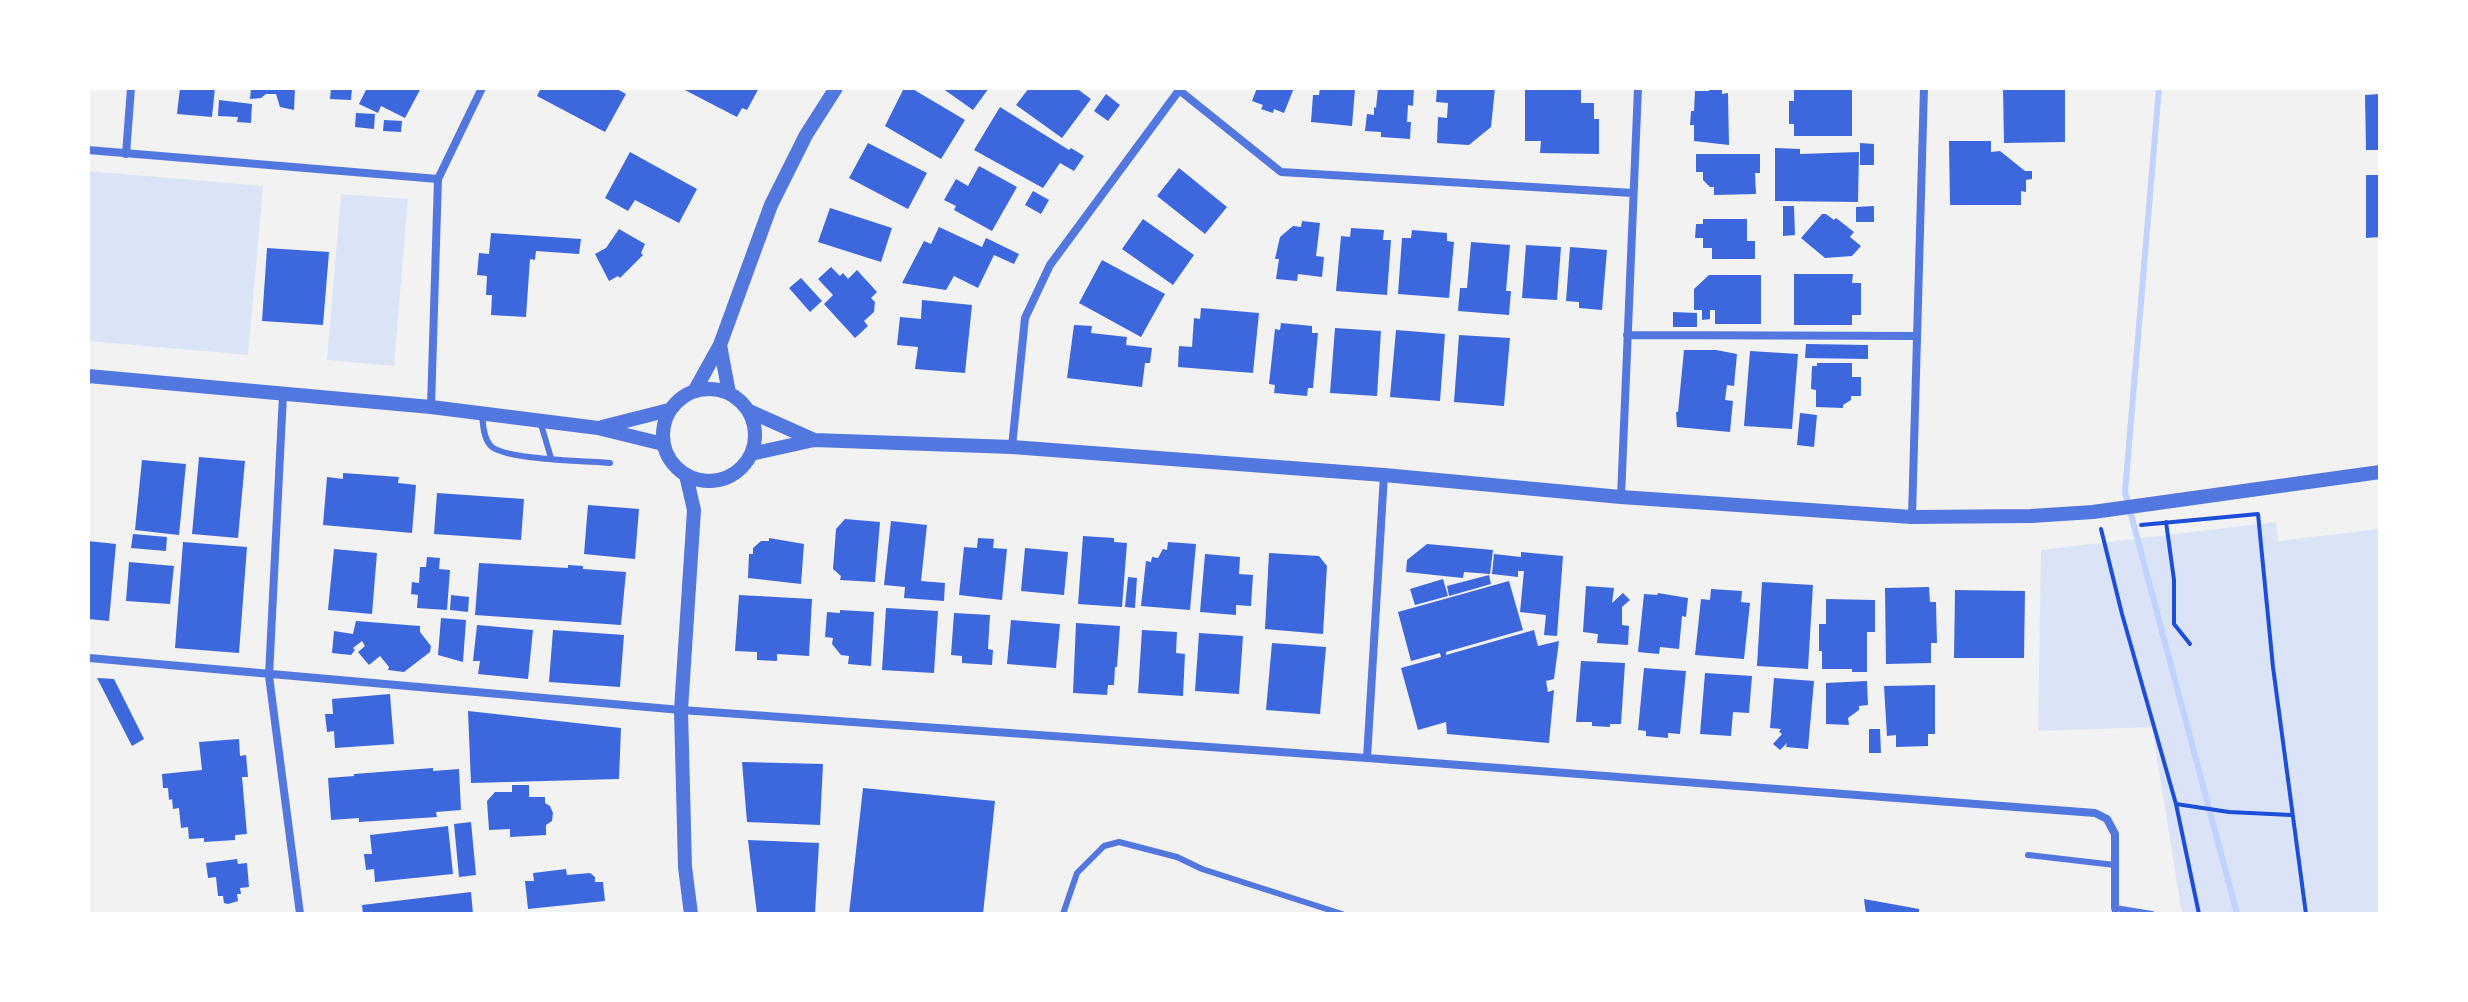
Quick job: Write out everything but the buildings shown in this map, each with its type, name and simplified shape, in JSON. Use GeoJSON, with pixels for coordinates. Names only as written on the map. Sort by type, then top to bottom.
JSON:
{"type":"FeatureCollection","features":[{"type":"Feature","properties":{"kind":"street"},"geometry":{"type":"LineString","coordinates":[[126,154],[131,88]]}},
{"type":"Feature","properties":{"kind":"street"},"geometry":{"type":"LineString","coordinates":[[431,407],[438,179],[482,88]]}},
{"type":"Feature","properties":{"kind":"street"},"geometry":{"type":"LineString","coordinates":[[695,390],[720,345],[771,205],[806,135],[836,88]]}},
{"type":"Feature","properties":{"kind":"street"},"geometry":{"type":"LineString","coordinates":[[1621,497],[1638,88]]}},
{"type":"Feature","properties":{"kind":"street"},"geometry":{"type":"LineString","coordinates":[[1912,517],[1924,88]]}},
{"type":"Feature","properties":{"kind":"street"},"geometry":{"type":"LineString","coordinates":[[1012,447],[1025,318],[1031,304],[1050,265],[1179,89],[1281,172],[1633,193]]}},
{"type":"Feature","properties":{"kind":"street"},"geometry":{"type":"LineString","coordinates":[[88,150],[438,179]]}},
{"type":"Feature","properties":{"kind":"street"},"geometry":{"type":"LineString","coordinates":[[1627,335],[1917,336]]}},
{"type":"Feature","properties":{"kind":"street"},"geometry":{"type":"LineString","coordinates":[[720,345],[729,393]]}},
{"type":"Feature","properties":{"kind":"street"},"geometry":{"type":"LineString","coordinates":[[88,376],[431,407],[598,428],[663,444]]}},
{"type":"Feature","properties":{"kind":"street"},"geometry":{"type":"LineString","coordinates":[[707,388],[729,393],[749,411],[755,432],[751,454],[735,473],[712,481],[686,475],[675,467],[663,444],[663,426],[669,410],[695,390],[707,388]]}},
{"type":"Feature","properties":{"kind":"street"},"geometry":{"type":"LineString","coordinates":[[283,395],[269,676],[300,914]]}},
{"type":"Feature","properties":{"kind":"street"},"geometry":{"type":"LineString","coordinates":[[598,428],[669,410]]}},
{"type":"Feature","properties":{"kind":"street"},"geometry":{"type":"LineString","coordinates":[[749,411],[814,440]]}},
{"type":"Feature","properties":{"kind":"street"},"geometry":{"type":"LineString","coordinates":[[751,454],[814,440],[1012,447],[1384,475],[1621,497],[1912,517],[2031,516],[2380,472]]}},
{"type":"Feature","properties":{"kind":"street"},"geometry":{"type":"LineString","coordinates":[[686,475],[694,510],[681,710],[685,867],[691,914]]}},
{"type":"Feature","properties":{"kind":"street"},"geometry":{"type":"LineString","coordinates":[[1367,758],[1384,475]]}},
{"type":"Feature","properties":{"kind":"street"},"geometry":{"type":"LineString","coordinates":[[694,510],[712,481]]}},
{"type":"Feature","properties":{"kind":"street"},"geometry":{"type":"LineString","coordinates":[[89,658],[681,710],[2095,813],[2107,819],[2115,834],[2115,911]]}},
{"type":"Feature","properties":{"kind":"lane"},"geometry":{"type":"LineString","coordinates":[[482,414],[489,445],[497,450],[518,456],[610,463]]}},
{"type":"Feature","properties":{"kind":"lane"},"geometry":{"type":"LineString","coordinates":[[540,421],[551,458]]}},
{"type":"Feature","properties":{"kind":"lane"},"geometry":{"type":"LineString","coordinates":[[1063,914],[1077,873],[1104,846],[1119,842],[1177,857],[1202,869],[1342,914]]}},
{"type":"Feature","properties":{"kind":"lane"},"geometry":{"type":"LineString","coordinates":[[2028,855],[2115,865]]}},
{"type":"Feature","properties":{"kind":"lane"},"geometry":{"type":"LineString","coordinates":[[2115,911],[2152,914]]}},
{"type":"Feature","properties":{"kind":"path"},"geometry":{"type":"LineString","coordinates":[[2137,525],[2258,514],[2291,815],[2306,914]]}},
{"type":"Feature","properties":{"kind":"path"},"geometry":{"type":"LineString","coordinates":[[2166,522],[2174,580],[2174,624],[2190,644]]}},
{"type":"Feature","properties":{"kind":"path"},"geometry":{"type":"LineString","coordinates":[[2101,529],[2176,804],[2199,914]]}},
{"type":"Feature","properties":{"kind":"path"},"geometry":{"type":"LineString","coordinates":[[2176,804],[2229,812],[2291,815]]}},
{"type":"Feature","properties":{"kind":"shaded area"},"geometry":{"type":"Polygon","coordinates":[[[88,171],[263,186],[248,355],[88,341],[88,171]]]}},
{"type":"Feature","properties":{"kind":"shaded area"},"geometry":{"type":"Polygon","coordinates":[[[341,194],[408,199],[394,366],[327,360],[341,194]]]}},
{"type":"Feature","properties":{"kind":"shaded area"},"geometry":{"type":"Polygon","coordinates":[[[2276,522],[2278,541],[2380,529],[2380,914],[2182,914],[2152,727],[2038,731],[2041,550],[2276,522]]]}},
{"type":"Feature","properties":{"kind":"waterway"},"geometry":{"type":"LineString","coordinates":[[2159,88],[2125,492],[2237,914]]}}]}
